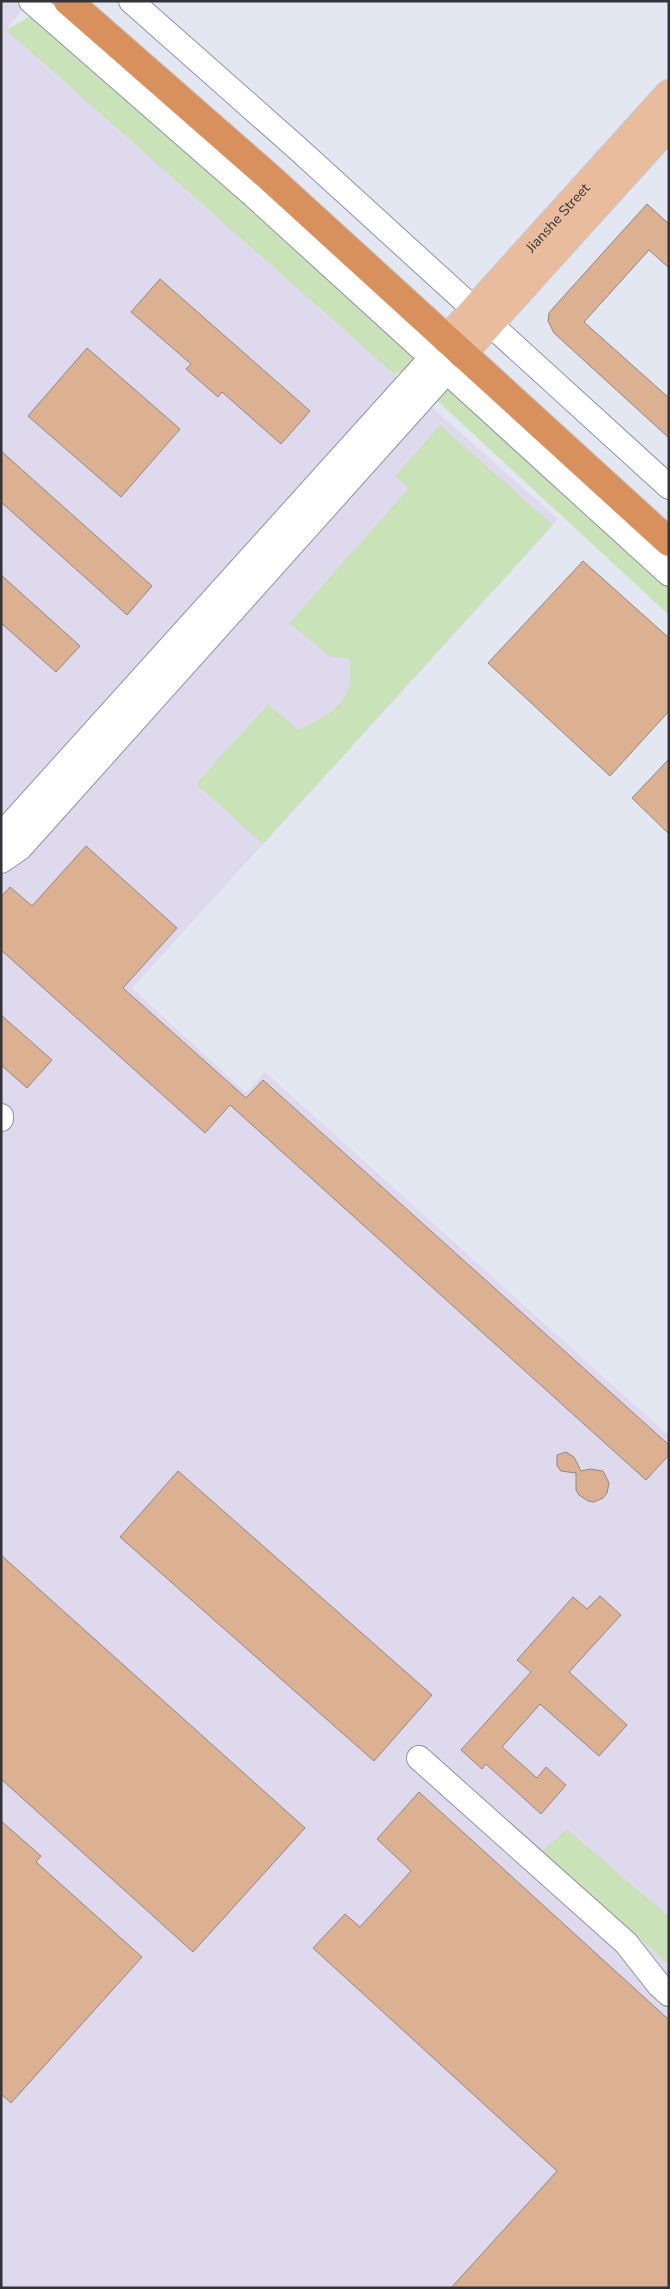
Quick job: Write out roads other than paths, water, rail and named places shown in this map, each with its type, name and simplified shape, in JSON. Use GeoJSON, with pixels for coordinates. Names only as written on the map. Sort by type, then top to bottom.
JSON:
{"type":"FeatureCollection","features":[{"type":"Feature","properties":{"kind":"highway"},"geometry":{"type":"LineString","coordinates":[[68,1],[268,177],[669,517]]}},
{"type":"Feature","properties":{"kind":"highway"},"geometry":{"type":"LineString","coordinates":[[97,1],[281,164],[669,542]]}},
{"type":"Feature","properties":{"kind":"main road","name":"Jianshe Street"},"geometry":{"type":"LineString","coordinates":[[461,340],[669,94]]}},
{"type":"Feature","properties":{"kind":"main road","name":"Jianshe Street"},"geometry":{"type":"LineString","coordinates":[[461,340],[669,125]]}},
{"type":"Feature","properties":{"kind":"street"},"geometry":{"type":"LineString","coordinates":[[31,1],[253,195],[669,487]]}},
{"type":"Feature","properties":{"kind":"street"},"geometry":{"type":"LineString","coordinates":[[130,1],[296,147],[461,340],[669,574]]}},
{"type":"Feature","properties":{"kind":"street"},"geometry":{"type":"LineString","coordinates":[[1,835],[461,340]]}},
{"type":"Feature","properties":{"kind":"street"},"geometry":{"type":"LineString","coordinates":[[1,861],[20,848],[461,340]]}},
{"type":"Feature","properties":{"kind":"street"},"geometry":{"type":"LineString","coordinates":[[419,1758],[626,1943],[659,1985],[669,1994]]}}]}
